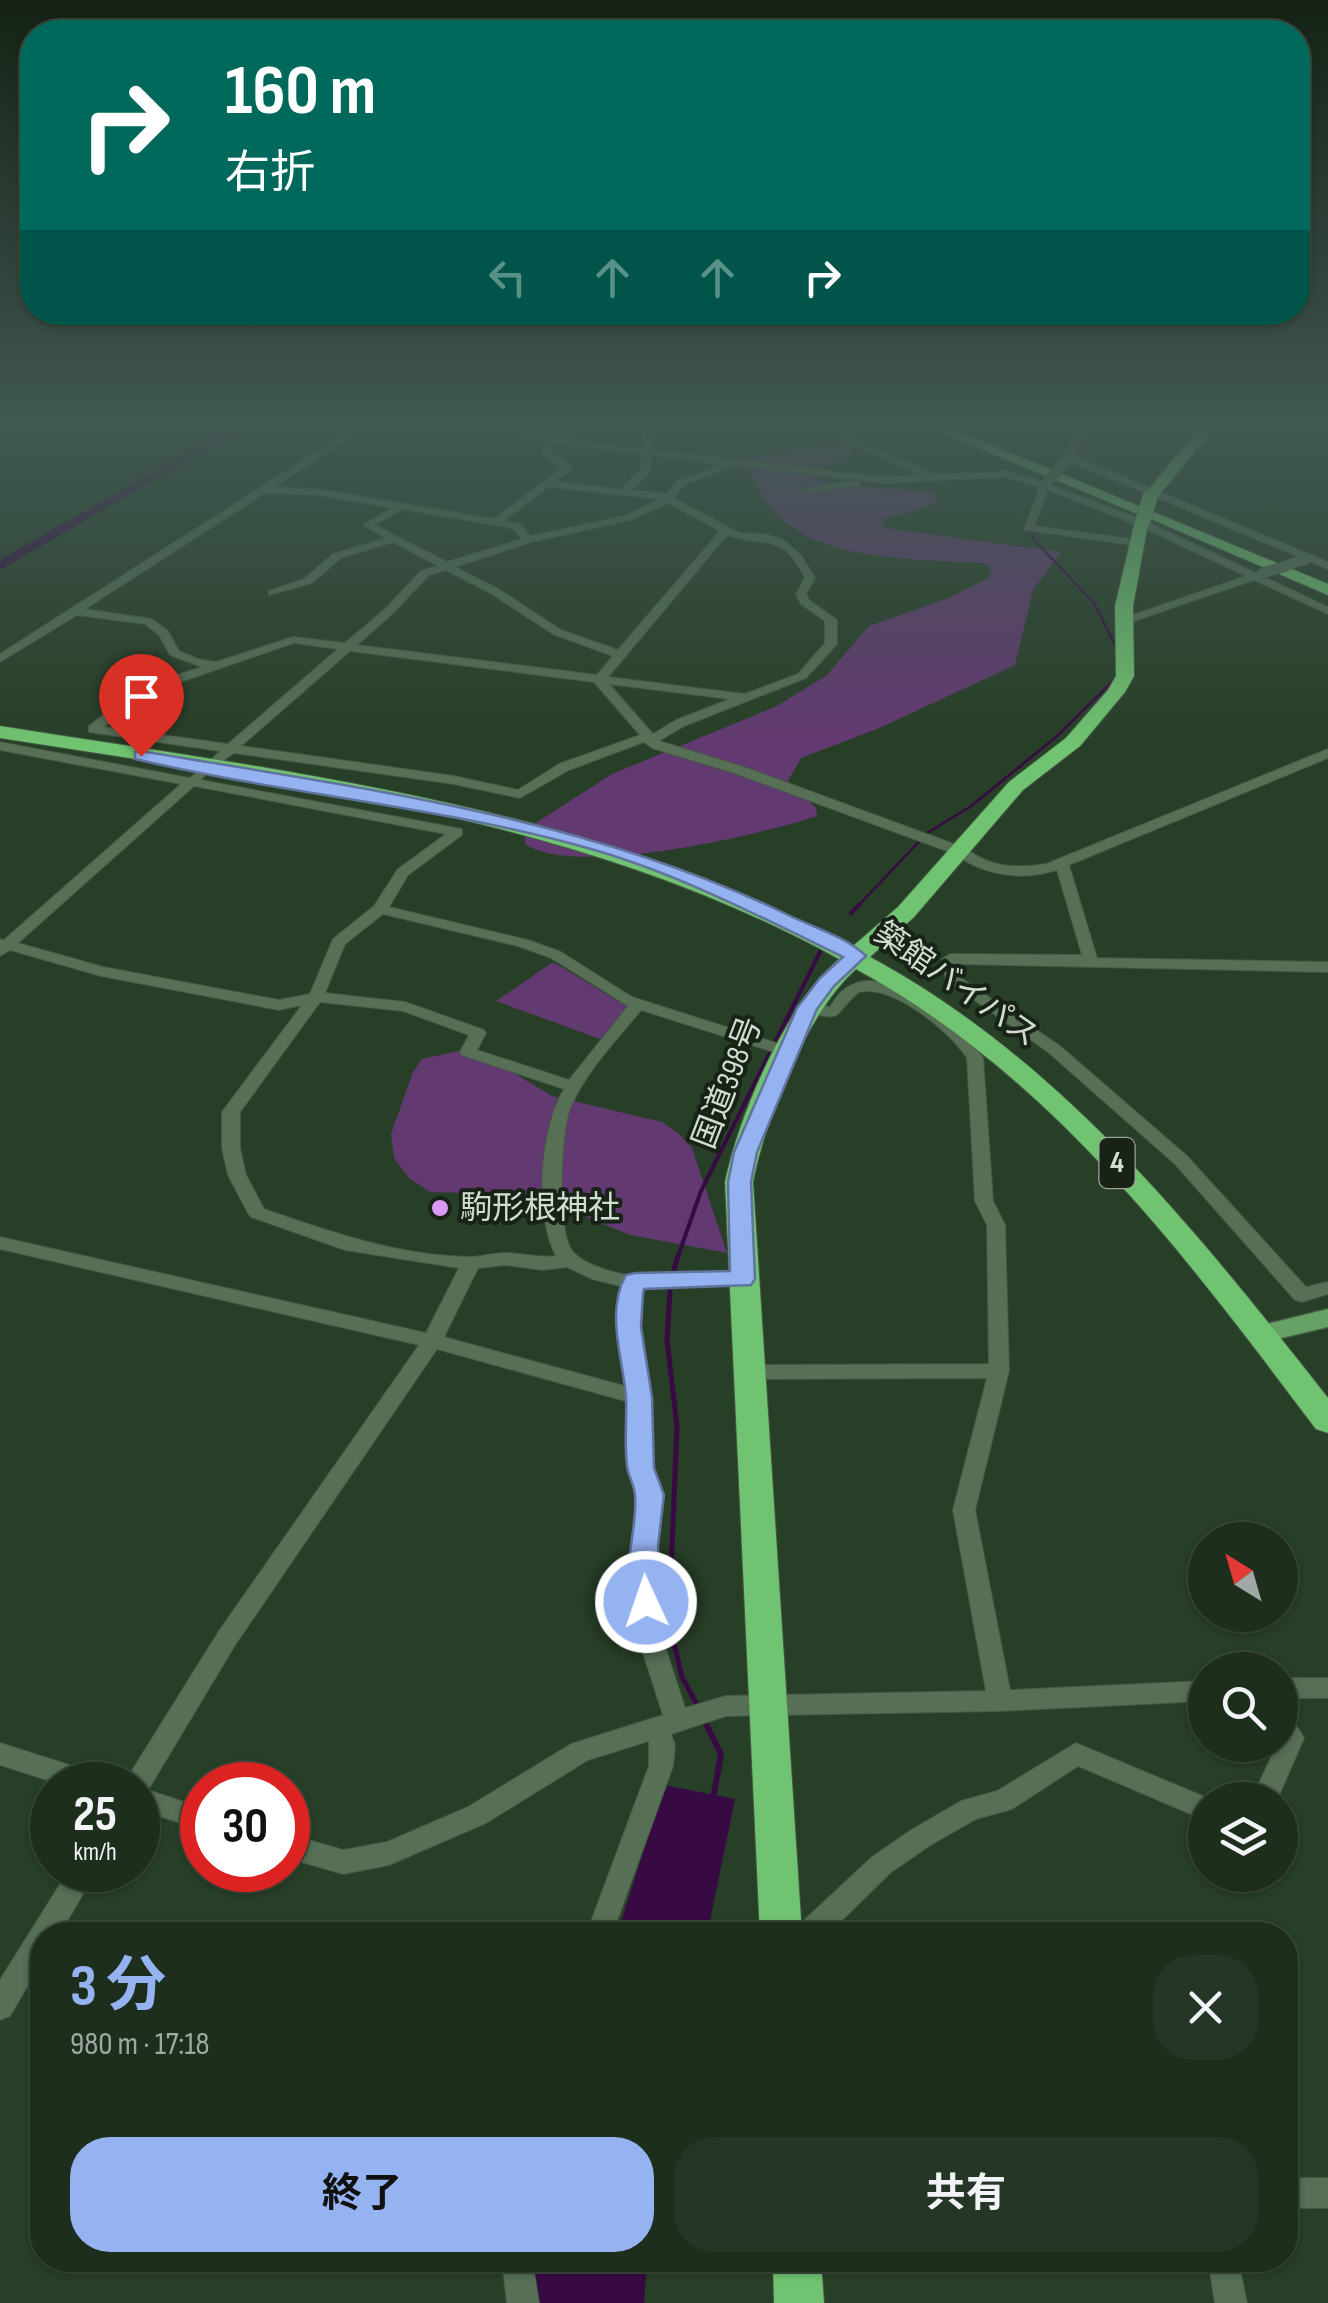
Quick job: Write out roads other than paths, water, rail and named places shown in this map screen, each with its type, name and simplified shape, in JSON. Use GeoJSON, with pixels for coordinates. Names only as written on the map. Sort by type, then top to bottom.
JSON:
{"type":"FeatureCollection","features":[{"type":"Feature","properties":{"kind":"highway","name":"国道398号"},"geometry":{"type":"LineString","coordinates":[[780,1922],[739,1182],[772,1048],[827,982],[906,912],[1016,786],[1072,742],[1116,692],[1125,676],[1124,606],[1142,528]]}},
{"type":"Feature","properties":{"kind":"highway"},"geometry":{"type":"LineString","coordinates":[[1194,528],[1213,535]]}},
{"type":"Feature","properties":{"kind":"highway"},"geometry":{"type":"LineString","coordinates":[[1196,528],[1328,580]]}},
{"type":"Feature","properties":{"kind":"highway"},"geometry":{"type":"LineString","coordinates":[[1197,528],[1213,535]]}},
{"type":"Feature","properties":{"kind":"highway"},"geometry":{"type":"LineString","coordinates":[[1199,528],[1328,590]]}},
{"type":"Feature","properties":{"kind":"highway","name":"築館バイパス"},"geometry":{"type":"LineString","coordinates":[[0,732],[414,802],[524,825],[634,857],[713,886],[856,956],[975,1033],[1068,1113],[1147,1196],[1328,1421]]}},
{"type":"Feature","properties":{"kind":"highway"},"geometry":{"type":"LineString","coordinates":[[797,2272],[799,2303]]}},
{"type":"Feature","properties":{"kind":"main road"},"geometry":{"type":"LineString","coordinates":[[1260,1334],[1328,1318]]}},
{"type":"Feature","properties":{"kind":"street"},"geometry":{"type":"LineString","coordinates":[[0,659],[203,528]]}},
{"type":"Feature","properties":{"kind":"street"},"geometry":{"type":"LineString","coordinates":[[375,528],[496,592],[556,632],[621,655]]}},
{"type":"Feature","properties":{"kind":"street"},"geometry":{"type":"LineString","coordinates":[[518,528],[528,540]]}},
{"type":"Feature","properties":{"kind":"street"},"geometry":{"type":"LineString","coordinates":[[214,763],[388,612],[416,579],[442,566],[528,540],[589,528]]}},
{"type":"Feature","properties":{"kind":"street"},"geometry":{"type":"LineString","coordinates":[[723,528],[734,536],[769,537],[802,558],[810,578],[800,594],[804,602],[831,620],[832,644],[814,668],[782,685],[648,739],[564,766],[520,794],[454,780],[93,729],[144,690],[293,640],[748,698]]}},
{"type":"Feature","properties":{"kind":"street"},"geometry":{"type":"LineString","coordinates":[[1029,528],[1054,528]]}},
{"type":"Feature","properties":{"kind":"street"},"geometry":{"type":"LineString","coordinates":[[1170,528],[1328,611]]}},
{"type":"Feature","properties":{"kind":"street"},"geometry":{"type":"LineString","coordinates":[[1195,528],[1328,566]]}},
{"type":"Feature","properties":{"kind":"street"},"geometry":{"type":"LineString","coordinates":[[599,680],[726,530]]}},
{"type":"Feature","properties":{"kind":"street"},"geometry":{"type":"LineString","coordinates":[[273,593],[308,581],[337,556],[394,538]]}},
{"type":"Feature","properties":{"kind":"street"},"geometry":{"type":"LineString","coordinates":[[1126,621],[1328,552]]}},
{"type":"Feature","properties":{"kind":"street"},"geometry":{"type":"LineString","coordinates":[[75,610],[152,622],[164,633],[174,652],[196,662],[216,665]]}},
{"type":"Feature","properties":{"kind":"street"},"geometry":{"type":"LineString","coordinates":[[599,680],[648,739],[960,851],[972,862],[1007,871],[1026,872],[1062,863],[1328,754]]}},
{"type":"Feature","properties":{"kind":"street"},"geometry":{"type":"LineString","coordinates":[[0,746],[197,777],[457,832],[403,872],[380,909],[338,942],[316,997],[231,1112],[231,1148],[256,1213],[346,1244],[471,1262],[506,1258],[542,1264],[573,1260]]}},
{"type":"Feature","properties":{"kind":"street"},"geometry":{"type":"LineString","coordinates":[[3,946],[197,777]]}},
{"type":"Feature","properties":{"kind":"street"},"geometry":{"type":"LineString","coordinates":[[1062,863],[1090,957],[1082,962]]}},
{"type":"Feature","properties":{"kind":"street"},"geometry":{"type":"LineString","coordinates":[[380,909],[523,943],[556,955],[638,1004],[772,1048]]}},
{"type":"Feature","properties":{"kind":"street"},"geometry":{"type":"LineString","coordinates":[[3,946],[102,972],[279,1006],[316,997],[405,1007],[478,1033],[468,1052],[574,1088]]}},
{"type":"Feature","properties":{"kind":"street"},"geometry":{"type":"LineString","coordinates":[[1328,967],[950,960],[954,980],[1054,1049],[1181,1160],[1302,1295],[1328,1288]]}},
{"type":"Feature","properties":{"kind":"street"},"geometry":{"type":"LineString","coordinates":[[807,1008],[834,1013],[856,988],[890,988],[968,1046],[974,1058],[984,1201],[996,1225],[998,1371],[964,1510],[1000,1700]]}},
{"type":"Feature","properties":{"kind":"street"},"geometry":{"type":"LineString","coordinates":[[638,1004],[559,1114],[554,1171],[557,1239],[562,1253],[603,1276],[635,1281],[742,1279]]}},
{"type":"Feature","properties":{"kind":"street"},"geometry":{"type":"LineString","coordinates":[[0,1243],[432,1341],[639,1397]]}},
{"type":"Feature","properties":{"kind":"street"},"geometry":{"type":"LineString","coordinates":[[151,1762],[227,1638],[432,1341],[471,1262]]}},
{"type":"Feature","properties":{"kind":"street"},"geometry":{"type":"LineString","coordinates":[[604,1922],[674,1721],[648,1632],[644,1546],[650,1495],[640,1468],[639,1397],[628,1310],[635,1281]]}},
{"type":"Feature","properties":{"kind":"street"},"geometry":{"type":"LineString","coordinates":[[748,1372],[998,1371]]}},
{"type":"Feature","properties":{"kind":"street"},"geometry":{"type":"LineString","coordinates":[[1298,1688],[1328,1688]]}},
{"type":"Feature","properties":{"kind":"street"},"geometry":{"type":"LineString","coordinates":[[310,1853],[342,1862],[389,1853],[477,1815],[580,1752],[726,1706],[1188,1692]]}},
{"type":"Feature","properties":{"kind":"street"},"geometry":{"type":"LineString","coordinates":[[0,1754],[30,1763]]}},
{"type":"Feature","properties":{"kind":"street"},"geometry":{"type":"LineString","coordinates":[[822,1922],[880,1866],[920,1838],[970,1808],[1004,1801],[1076,1754],[1188,1802]]}},
{"type":"Feature","properties":{"kind":"street"},"geometry":{"type":"LineString","coordinates":[[52,1922],[70,1892]]}},
{"type":"Feature","properties":{"kind":"street"},"geometry":{"type":"LineString","coordinates":[[0,2006],[30,1957]]}},
{"type":"Feature","properties":{"kind":"street"},"geometry":{"type":"LineString","coordinates":[[1298,2193],[1328,2193]]}},
{"type":"Feature","properties":{"kind":"street"},"geometry":{"type":"LineString","coordinates":[[519,2272],[522,2303]]}},
{"type":"Feature","properties":{"kind":"street"},"geometry":{"type":"LineString","coordinates":[[1225,2272],[1231,2303]]}},
{"type":"Feature","properties":{"kind":"waterway"},"geometry":{"type":"LineString","coordinates":[[0,566],[65,528]]}},
{"type":"Feature","properties":{"kind":"waterway"},"geometry":{"type":"LineString","coordinates":[[1034,528],[1035,541],[1094,603],[1117,649]]}},
{"type":"Feature","properties":{"kind":"waterway"},"geometry":{"type":"LineString","coordinates":[[858,906],[927,833],[970,807],[1056,737],[1112,682]]}},
{"type":"Feature","properties":{"kind":"waterway"},"geometry":{"type":"LineString","coordinates":[[851,913],[858,906]]}},
{"type":"Feature","properties":{"kind":"waterway"},"geometry":{"type":"LineString","coordinates":[[678,1257],[701,1191],[822,948]]}},
{"type":"Feature","properties":{"kind":"waterway"},"geometry":{"type":"LineString","coordinates":[[673,1273],[678,1257]]}},
{"type":"Feature","properties":{"kind":"waterway"},"geometry":{"type":"LineString","coordinates":[[670,1291],[667,1340],[677,1426],[669,1622],[682,1677],[697,1705]]}},
{"type":"Feature","properties":{"kind":"waterway"},"geometry":{"type":"LineString","coordinates":[[703,1718],[721,1754],[713,1799]]}},
{"type":"Feature","properties":{"kind":"place","name":"駒形根神社"},"geometry":{"type":"Point","coordinates":[440,1208]}}]}
